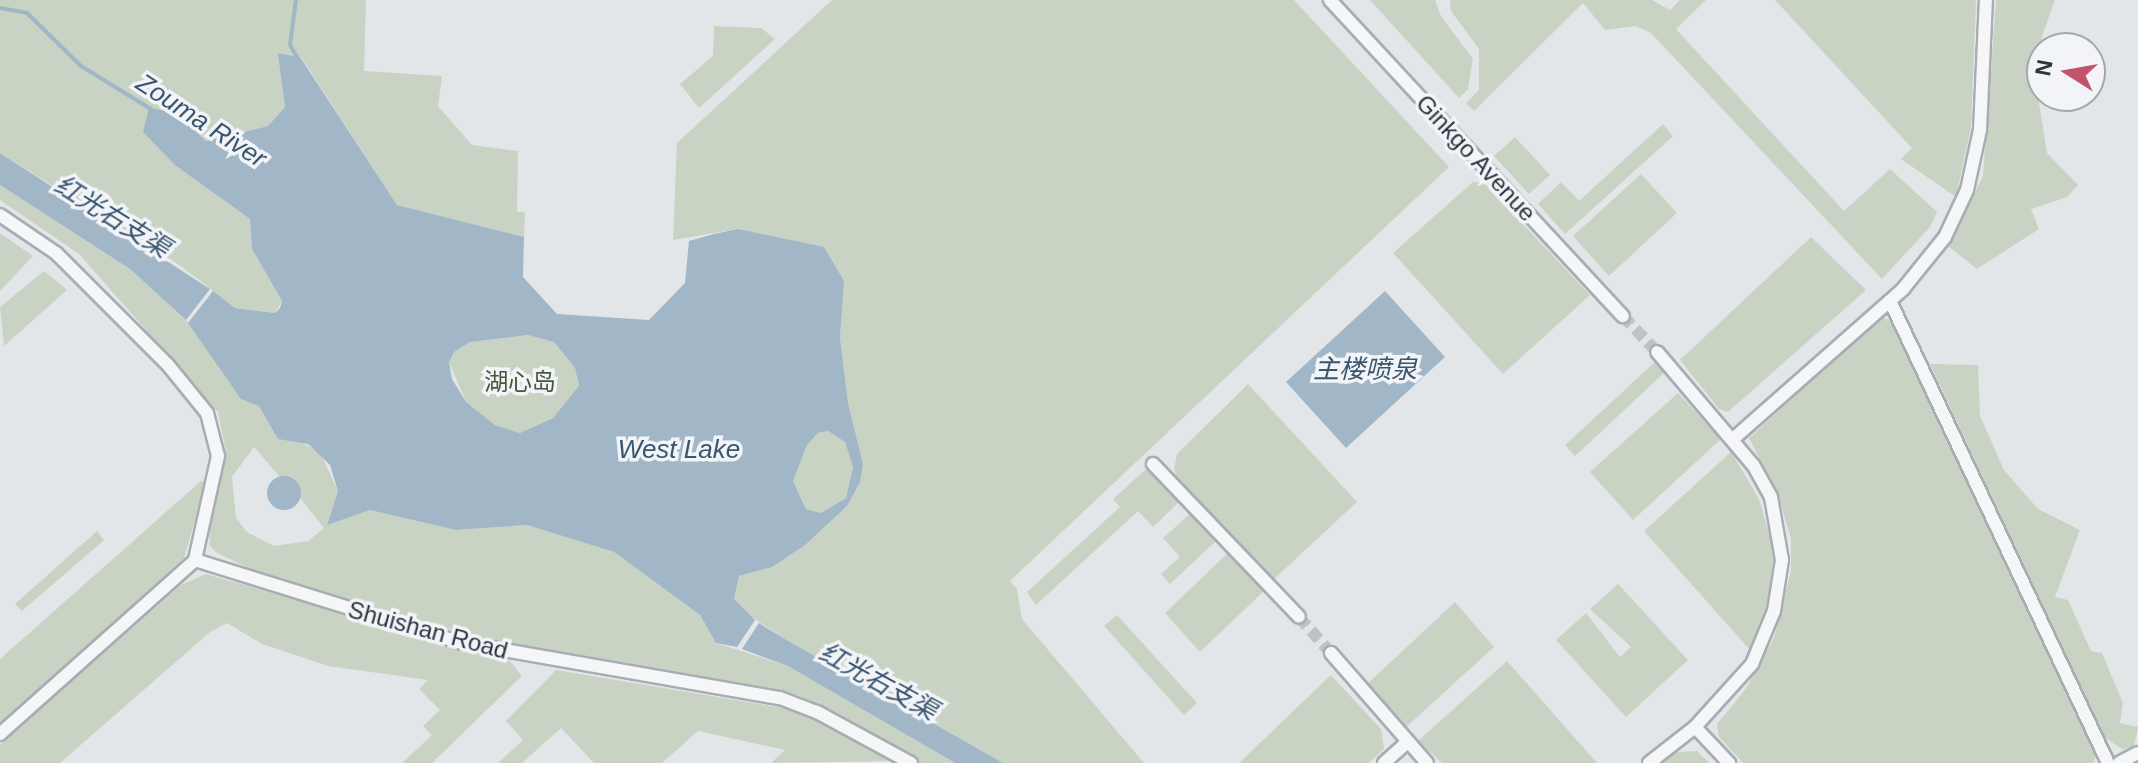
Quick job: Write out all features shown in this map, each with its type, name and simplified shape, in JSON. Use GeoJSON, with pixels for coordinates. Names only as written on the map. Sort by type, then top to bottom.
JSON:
{"type":"FeatureCollection","features":[{"type":"Feature","properties":{"kind":"street","name":"Ginkgo Avenue"},"geometry":{"type":"LineString","coordinates":[[1330,0],[1623,316]]}},
{"type":"Feature","properties":{"kind":"street"},"geometry":{"type":"LineString","coordinates":[[1733,439],[1890,301],[1945,237],[1967,190],[1980,130],[1986,0]]}},
{"type":"Feature","properties":{"kind":"street"},"geometry":{"type":"LineString","coordinates":[[0,215],[56,253],[168,365],[207,413],[218,456],[195,560],[0,734]]}},
{"type":"Feature","properties":{"kind":"street"},"geometry":{"type":"LineString","coordinates":[[1890,301],[2108,763]]}},
{"type":"Feature","properties":{"kind":"street"},"geometry":{"type":"LineString","coordinates":[[1649,763],[1695,727],[1752,664],[1779,589],[1782,560],[1773,506],[1733,439],[1657,352]]}},
{"type":"Feature","properties":{"kind":"street"},"geometry":{"type":"LineString","coordinates":[[1153,464],[1299,617]]}},
{"type":"Feature","properties":{"kind":"street","name":"Shuishan Road"},"geometry":{"type":"LineString","coordinates":[[195,560],[458,642],[780,698],[817,712],[911,763]]}},
{"type":"Feature","properties":{"kind":"street"},"geometry":{"type":"LineString","coordinates":[[1331,653],[1406,743],[1427,763]]}},
{"type":"Feature","properties":{"kind":"street"},"geometry":{"type":"LineString","coordinates":[[1695,727],[1729,763]]}},
{"type":"Feature","properties":{"kind":"street"},"geometry":{"type":"LineString","coordinates":[[1384,763],[1406,743]]}},
{"type":"Feature","properties":{"kind":"street"},"geometry":{"type":"LineString","coordinates":[[2119,763],[2138,753]]}},
{"type":"Feature","properties":{"kind":"green space"},"geometry":{"type":"Polygon","coordinates":[[[0,0],[366,0],[364,71],[442,76],[438,106],[472,145],[518,151],[517,212],[525,212],[524,237],[397,205],[301,57],[279,53],[285,107],[268,126],[206,141],[175,112],[176,166],[250,219],[252,249],[282,301],[275,313],[235,308],[181,266],[0,153],[0,0]]]}},
{"type":"Feature","properties":{"kind":"green space"},"geometry":{"type":"Polygon","coordinates":[[[832,0],[1294,0],[1449,167],[1010,581],[1017,589],[1022,619],[1144,763],[1003,763],[783,638],[740,609],[734,599],[739,576],[772,567],[847,506],[863,464],[848,403],[840,338],[844,282],[738,229],[673,240],[677,143],[832,0]]]}},
{"type":"Feature","properties":{"kind":"green space"},"geometry":{"type":"Polygon","coordinates":[[[1370,0],[1435,0],[1441,16],[1473,59],[1468,89],[1459,98],[1370,0]]]}},
{"type":"Feature","properties":{"kind":"green space"},"geometry":{"type":"Polygon","coordinates":[[[1450,0],[1652,0],[1670,10],[1680,0],[1706,0],[1676,29],[1844,211],[1890,169],[1937,212],[1930,227],[1882,279],[1651,33],[1636,26],[1605,30],[1583,3],[1474,111],[1466,103],[1479,90],[1479,49],[1451,11],[1450,0]]]}},
{"type":"Feature","properties":{"kind":"green space"},"geometry":{"type":"Polygon","coordinates":[[[1775,0],[1976,0],[1971,127],[1956,197],[1901,159],[1912,148],[1775,0]]]}},
{"type":"Feature","properties":{"kind":"green space"},"geometry":{"type":"Polygon","coordinates":[[[1996,0],[2055,0],[2043,32],[2026,32],[2026,112],[2040,112],[2047,153],[2078,185],[2067,197],[2031,209],[2039,229],[1977,269],[1948,246],[1983,176],[1996,0]]]}},
{"type":"Feature","properties":{"kind":"green space"},"geometry":{"type":"Polygon","coordinates":[[[714,26],[761,28],[775,39],[699,108],[680,84],[713,56],[714,26]]]}},
{"type":"Feature","properties":{"kind":"green space"},"geometry":{"type":"Polygon","coordinates":[[[1663,124],[1673,136],[1565,234],[1538,204],[1561,182],[1579,201],[1663,124]]]}},
{"type":"Feature","properties":{"kind":"green space"},"geometry":{"type":"Polygon","coordinates":[[[1515,137],[1550,175],[1529,194],[1494,156],[1515,137]]]}},
{"type":"Feature","properties":{"kind":"green space"},"geometry":{"type":"Polygon","coordinates":[[[1641,174],[1677,213],[1609,276],[1573,236],[1641,174]]]}},
{"type":"Feature","properties":{"kind":"green space"},"geometry":{"type":"Polygon","coordinates":[[[1473,182],[1484,183],[1590,295],[1503,374],[1393,253],[1473,182]]]}},
{"type":"Feature","properties":{"kind":"green space"},"geometry":{"type":"Polygon","coordinates":[[[0,185],[130,269],[186,320],[259,406],[278,438],[294,439],[320,452],[338,491],[327,524],[370,510],[456,530],[527,525],[614,552],[700,615],[716,643],[788,666],[955,763],[921,763],[798,695],[516,649],[257,572],[217,553],[210,546],[209,524],[226,452],[218,412],[79,254],[0,200],[0,185]],[[254,447],[232,477],[236,518],[247,532],[274,546],[308,541],[324,528],[300,498],[297,482],[279,476],[254,447]]]}},
{"type":"Feature","properties":{"kind":"green space"},"geometry":{"type":"Polygon","coordinates":[[[0,233],[33,256],[0,291],[0,233]]]}},
{"type":"Feature","properties":{"kind":"green space"},"geometry":{"type":"Polygon","coordinates":[[[1811,237],[1866,290],[1728,412],[1719,409],[1680,360],[1811,237]]]}},
{"type":"Feature","properties":{"kind":"green space"},"geometry":{"type":"Polygon","coordinates":[[[44,271],[67,290],[4,346],[0,307],[44,271]]]}},
{"type":"Feature","properties":{"kind":"green space"},"geometry":{"type":"Polygon","coordinates":[[[1882,317],[1891,321],[2096,752],[2094,763],[1743,763],[1719,737],[1717,724],[1745,690],[1774,638],[1791,571],[1791,538],[1778,495],[1749,438],[1882,317]]]}},
{"type":"Feature","properties":{"kind":"green space","name":"湖心岛"},"geometry":{"type":"Polygon","coordinates":[[[528,335],[553,341],[575,368],[579,387],[553,418],[520,433],[495,425],[466,402],[449,362],[454,352],[470,342],[528,335]]]}},
{"type":"Feature","properties":{"kind":"green space"},"geometry":{"type":"Polygon","coordinates":[[[1655,362],[1664,373],[1575,456],[1565,445],[1655,362]]]}},
{"type":"Feature","properties":{"kind":"green space"},"geometry":{"type":"Polygon","coordinates":[[[1930,364],[1978,365],[1980,416],[2004,470],[2038,509],[2080,530],[2055,597],[2068,600],[2091,651],[2102,653],[2123,703],[2120,723],[2138,727],[2134,747],[2122,749],[2104,737],[1930,364]]]}},
{"type":"Feature","properties":{"kind":"green space"},"geometry":{"type":"Polygon","coordinates":[[[1248,384],[1357,502],[1273,580],[1178,481],[1174,469],[1177,454],[1248,384]]]}},
{"type":"Feature","properties":{"kind":"green space"},"geometry":{"type":"Polygon","coordinates":[[[1678,393],[1721,439],[1633,520],[1590,472],[1678,393]]]}},
{"type":"Feature","properties":{"kind":"green space"},"geometry":{"type":"Polygon","coordinates":[[[828,431],[845,442],[853,467],[846,498],[821,513],[806,509],[793,481],[807,445],[818,433],[828,431]]]}},
{"type":"Feature","properties":{"kind":"green space"},"geometry":{"type":"Polygon","coordinates":[[[1731,452],[1759,499],[1774,551],[1768,609],[1751,651],[1644,531],[1731,452]]]}},
{"type":"Feature","properties":{"kind":"green space"},"geometry":{"type":"Polygon","coordinates":[[[1146,469],[1179,502],[1153,527],[1138,511],[1036,605],[1027,592],[1120,507],[1113,499],[1146,469]]]}},
{"type":"Feature","properties":{"kind":"green space"},"geometry":{"type":"Polygon","coordinates":[[[201,481],[206,482],[184,558],[0,724],[0,659],[201,481]]]}},
{"type":"Feature","properties":{"kind":"green space"},"geometry":{"type":"Polygon","coordinates":[[[1190,514],[1216,541],[1170,584],[1161,574],[1180,557],[1163,538],[1190,514]]]}},
{"type":"Feature","properties":{"kind":"green space"},"geometry":{"type":"Polygon","coordinates":[[[97,531],[104,540],[22,611],[15,604],[97,531]]]}},
{"type":"Feature","properties":{"kind":"green space"},"geometry":{"type":"Polygon","coordinates":[[[1229,552],[1265,590],[1200,652],[1165,613],[1229,552]]]}},
{"type":"Feature","properties":{"kind":"green space"},"geometry":{"type":"Polygon","coordinates":[[[206,574],[510,661],[522,676],[432,763],[402,763],[432,735],[423,726],[440,710],[419,689],[428,680],[328,666],[262,644],[227,623],[210,632],[60,763],[0,763],[0,745],[181,585],[206,574]]]}},
{"type":"Feature","properties":{"kind":"green space"},"geometry":{"type":"Polygon","coordinates":[[[1618,584],[1688,660],[1626,717],[1556,640],[1586,613],[1620,657],[1631,647],[1590,609],[1618,584]]]}},
{"type":"Feature","properties":{"kind":"green space"},"geometry":{"type":"Polygon","coordinates":[[[1455,602],[1494,647],[1405,728],[1365,686],[1455,602]]]}},
{"type":"Feature","properties":{"kind":"green space"},"geometry":{"type":"Polygon","coordinates":[[[1117,615],[1197,703],[1184,715],[1104,626],[1117,615]]]}},
{"type":"Feature","properties":{"kind":"green space"},"geometry":{"type":"Polygon","coordinates":[[[1507,661],[1597,763],[1442,763],[1418,741],[1507,661]]]}},
{"type":"Feature","properties":{"kind":"green space"},"geometry":{"type":"Polygon","coordinates":[[[556,670],[784,708],[820,721],[891,761],[771,763],[785,750],[698,731],[662,763],[594,763],[561,728],[522,763],[498,763],[523,740],[506,721],[556,670]]]}},
{"type":"Feature","properties":{"kind":"green space"},"geometry":{"type":"Polygon","coordinates":[[[1331,675],[1381,729],[1384,749],[1369,763],[1239,763],[1331,675]]]}},
{"type":"Feature","properties":{"kind":"green space"},"geometry":{"type":"Polygon","coordinates":[[[1697,751],[1709,763],[1663,763],[1677,752],[1697,751]]]}},
{"type":"Feature","properties":{"kind":"water","name":"West Lake"},"geometry":{"type":"Polygon","coordinates":[[[278,53],[300,57],[397,205],[524,237],[523,277],[557,314],[649,320],[685,283],[689,241],[714,234],[738,229],[824,247],[844,281],[840,338],[848,403],[863,464],[860,482],[847,506],[805,545],[772,567],[739,576],[734,599],[755,620],[737,647],[716,643],[700,615],[614,552],[527,525],[456,530],[370,510],[327,525],[338,491],[330,465],[308,444],[278,439],[259,406],[241,399],[188,323],[213,291],[235,308],[275,313],[280,308],[282,301],[252,249],[250,219],[176,166],[143,132],[149,108],[175,112],[206,141],[268,126],[285,107],[278,53]],[[528,335],[470,342],[454,352],[449,362],[452,379],[466,402],[495,425],[520,433],[553,418],[579,386],[575,368],[554,342],[528,335]],[[828,431],[818,433],[807,445],[793,481],[806,509],[821,513],[846,498],[853,467],[845,442],[828,431]]]}},
{"type":"Feature","properties":{"kind":"water"},"geometry":{"type":"Polygon","coordinates":[[[0,153],[210,289],[186,320],[130,269],[0,185],[0,153]]]}},
{"type":"Feature","properties":{"kind":"water","name":"主楼喷泉"},"geometry":{"type":"Polygon","coordinates":[[[1385,291],[1445,357],[1346,448],[1286,382],[1385,291]]]}},
{"type":"Feature","properties":{"kind":"water"},"geometry":{"type":"Polygon","coordinates":[[[284,476],[296,481],[301,493],[296,505],[284,510],[272,505],[267,493],[272,481],[284,476]]]}},
{"type":"Feature","properties":{"kind":"water"},"geometry":{"type":"Polygon","coordinates":[[[759,623],[1003,763],[955,763],[788,666],[742,649],[759,623]]]}},
{"type":"Feature","properties":{"kind":"waterway","name":"Zouma River"},"geometry":{"type":"LineString","coordinates":[[296,0],[290,45],[300,62]]}},
{"type":"Feature","properties":{"kind":"waterway","name":"Zouma River"},"geometry":{"type":"LineString","coordinates":[[0,8],[27,13],[81,66],[151,109]]}},
{"type":"Feature","properties":{"kind":"tunnel"},"geometry":{"type":"LineString","coordinates":[[1623,316],[1657,352]]}},
{"type":"Feature","properties":{"kind":"tunnel"},"geometry":{"type":"LineString","coordinates":[[1299,617],[1331,653]]}},
{"type":"Feature","properties":{"kind":"water label","name":"红光右支渠"},"geometry":{"type":"Point","coordinates":[112,217]}},
{"type":"Feature","properties":{"kind":"water label","name":"红光右支渠"},"geometry":{"type":"Point","coordinates":[878,682]}}]}
